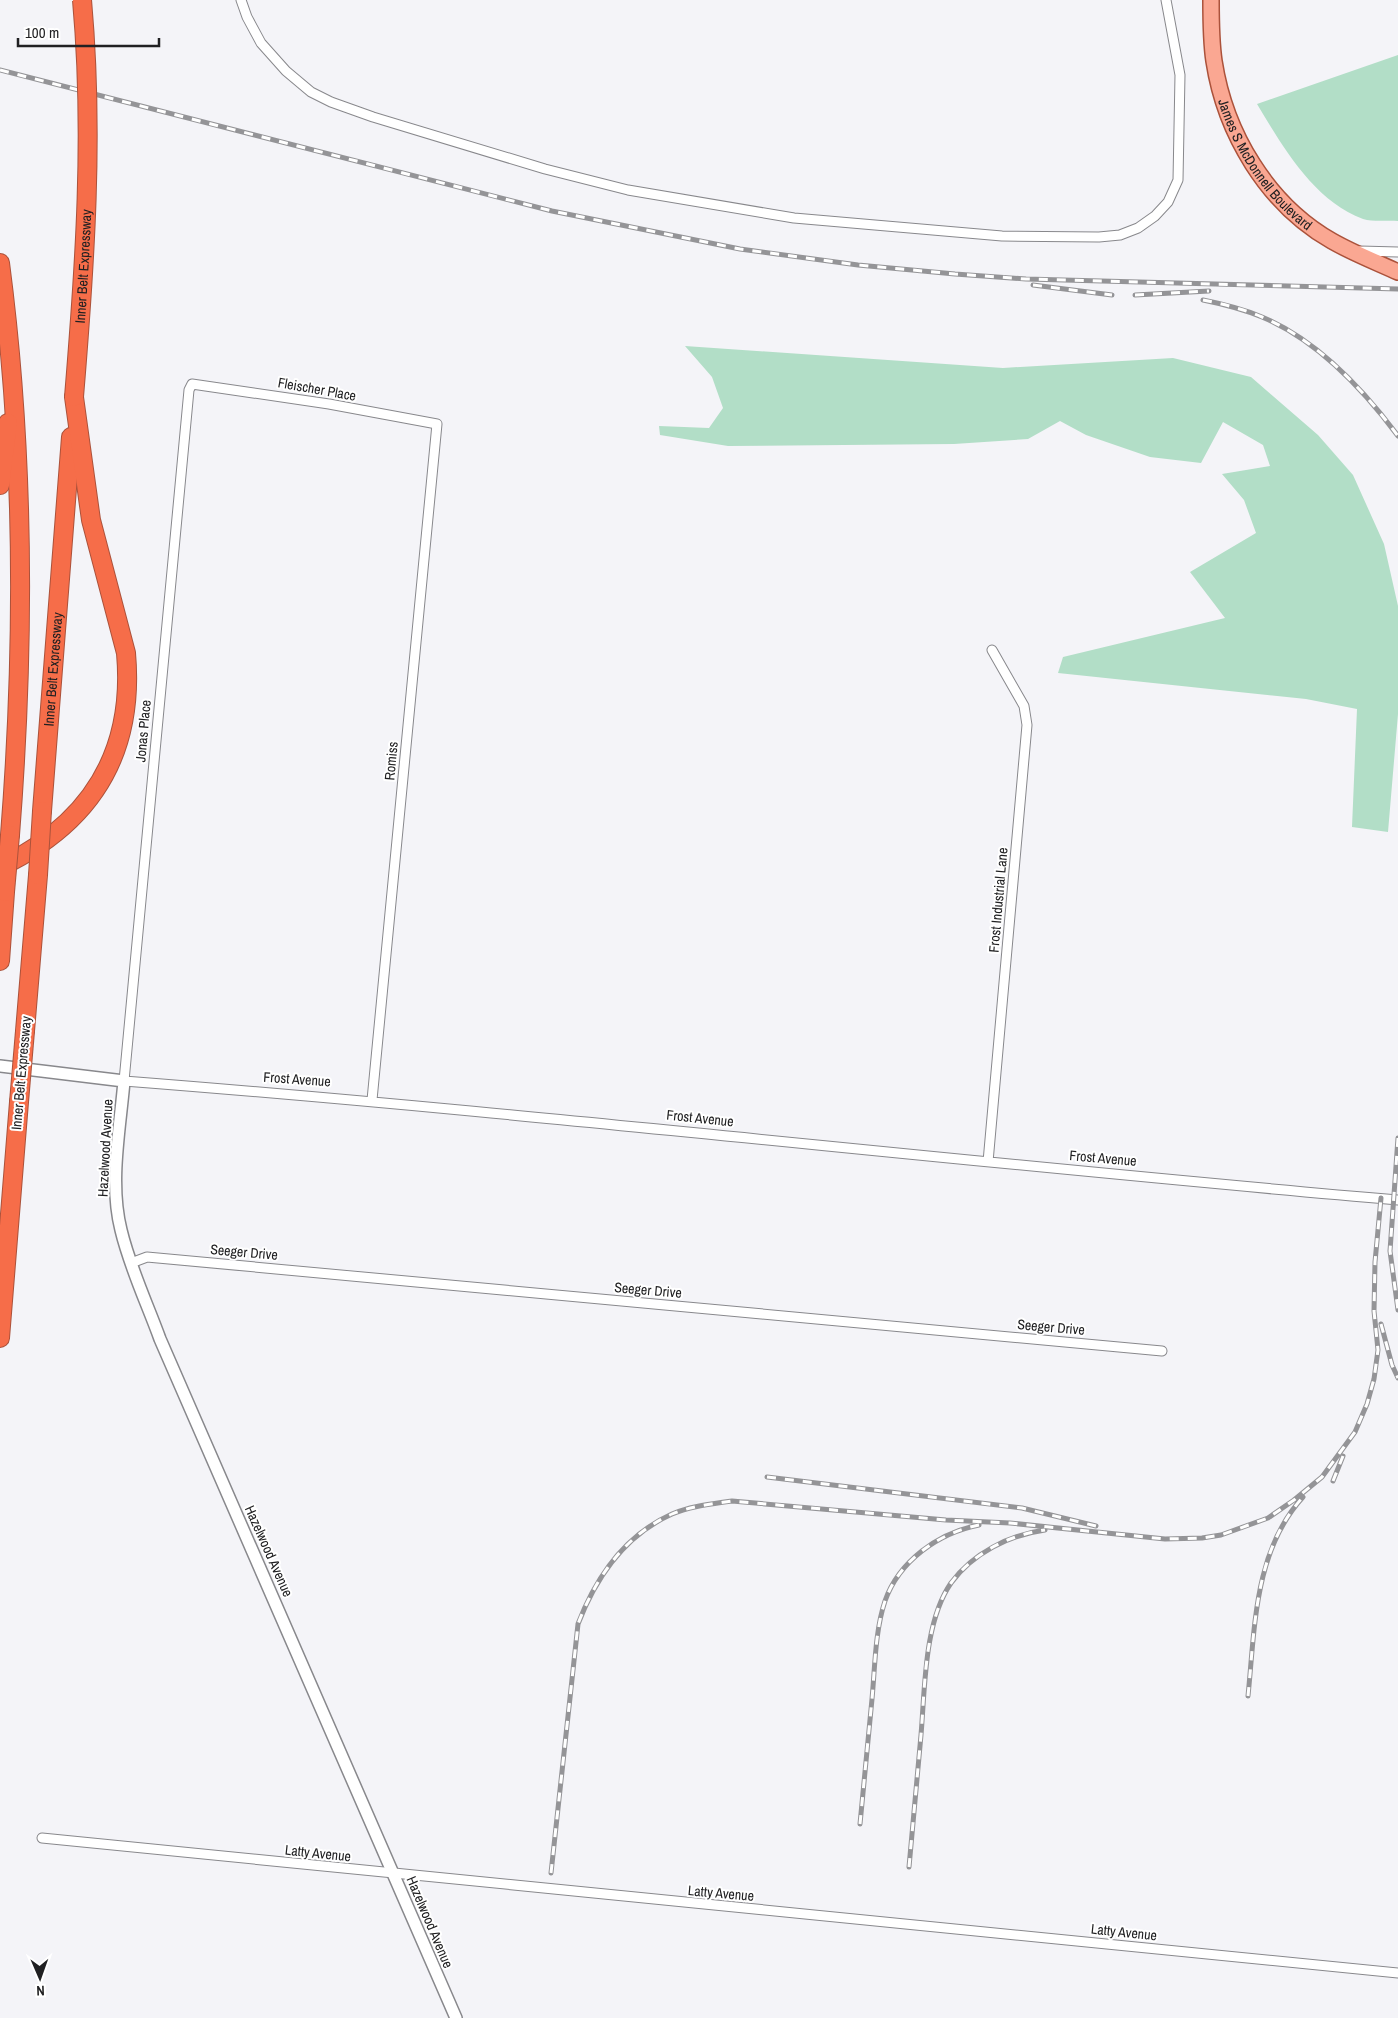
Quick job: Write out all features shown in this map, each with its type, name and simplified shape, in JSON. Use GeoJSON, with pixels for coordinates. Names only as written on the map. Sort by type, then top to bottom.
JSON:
{"type":"FeatureCollection","features":[{"type":"Feature","properties":{"kind":"highway","name":"Inner Belt Expressway"},"geometry":{"type":"LineString","coordinates":[[0,1338],[38,875],[85,259],[88,189],[88,86],[82,0]]}},
{"type":"Feature","properties":{"kind":"highway"},"geometry":{"type":"LineString","coordinates":[[0,263],[13,385],[20,483],[22,588],[19,723],[0,961]]}},
{"type":"Feature","properties":{"kind":"highway"},"geometry":{"type":"LineString","coordinates":[[0,485],[13,385]]}},
{"type":"Feature","properties":{"kind":"highway"},"geometry":{"type":"LineString","coordinates":[[0,867],[24,856],[51,838],[87,802],[112,757],[126,709],[128,674],[126,653],[91,520],[74,397]]}},
{"type":"Feature","properties":{"kind":"main road","name":"James S McDonnell Boulevard"},"geometry":{"type":"LineString","coordinates":[[1211,0],[1212,44],[1217,74],[1237,137],[1259,172],[1283,202],[1322,234],[1398,272]]}},
{"type":"Feature","properties":{"kind":"street"},"geometry":{"type":"LineString","coordinates":[[241,0],[247,17],[261,43],[286,71],[311,92],[331,102],[373,117],[545,169],[628,190],[794,218],[1002,236],[1099,237],[1120,235],[1138,228],[1155,216],[1168,202],[1178,180],[1180,75],[1166,0]]}},
{"type":"Feature","properties":{"kind":"street"},"geometry":{"type":"LineString","coordinates":[[1355,251],[1398,252]]}},
{"type":"Feature","properties":{"kind":"street","name":"Fleischer Place"},"geometry":{"type":"LineString","coordinates":[[192,384],[329,404],[437,424]]}},
{"type":"Feature","properties":{"kind":"street","name":"Jonas Place"},"geometry":{"type":"LineString","coordinates":[[124,1081],[188,400],[192,384]]}},
{"type":"Feature","properties":{"kind":"street","name":"Romiss"},"geometry":{"type":"LineString","coordinates":[[372,1100],[437,424]]}},
{"type":"Feature","properties":{"kind":"street","name":"Frost Industrial Lane"},"geometry":{"type":"LineString","coordinates":[[988,1162],[1027,725],[1024,706],[992,650]]}},
{"type":"Feature","properties":{"kind":"street","name":"Frost Avenue"},"geometry":{"type":"LineString","coordinates":[[0,1066],[124,1081],[372,1100],[988,1162],[1398,1200]]}},
{"type":"Feature","properties":{"kind":"street","name":"Hazelwood Avenue"},"geometry":{"type":"LineString","coordinates":[[124,1081],[117,1165],[117,1199],[120,1229],[131,1264],[160,1339],[456,2018]]}},
{"type":"Feature","properties":{"kind":"street","name":"Seeger Drive"},"geometry":{"type":"LineString","coordinates":[[131,1264],[147,1257],[1162,1351]]}},
{"type":"Feature","properties":{"kind":"street","name":"Latty Avenue"},"geometry":{"type":"LineString","coordinates":[[42,1838],[394,1875],[1398,1973]]}},
{"type":"Feature","properties":{"kind":"green space"},"geometry":{"type":"Polygon","coordinates":[[[1398,55],[1398,221],[1367,220],[1345,210],[1314,186],[1289,154],[1257,104],[1398,55]]]}},
{"type":"Feature","properties":{"kind":"green space"},"geometry":{"type":"Polygon","coordinates":[[[685,346],[1003,368],[1173,358],[1251,377],[1318,435],[1353,475],[1384,544],[1398,606],[1398,714],[1388,832],[1352,827],[1357,709],[1306,699],[1058,673],[1063,657],[1225,618],[1190,572],[1256,533],[1244,500],[1222,474],[1270,466],[1263,445],[1223,422],[1201,463],[1150,457],[1086,435],[1060,421],[1028,439],[954,444],[728,446],[660,435],[659,426],[709,428],[723,408],[712,377],[685,346]]]}},
{"type":"Feature","properties":{"kind":"railway"},"geometry":{"type":"LineString","coordinates":[[0,70],[552,211],[740,249],[858,265],[1026,279],[1398,289]]}},
{"type":"Feature","properties":{"kind":"railway"},"geometry":{"type":"LineString","coordinates":[[1033,285],[1112,295]]}},
{"type":"Feature","properties":{"kind":"railway"},"geometry":{"type":"LineString","coordinates":[[1135,295],[1209,291]]}},
{"type":"Feature","properties":{"kind":"railway"},"geometry":{"type":"LineString","coordinates":[[1203,300],[1255,314],[1302,339],[1320,352],[1354,384],[1398,436]]}},
{"type":"Feature","properties":{"kind":"railway"},"geometry":{"type":"LineString","coordinates":[[1398,1138],[1390,1251],[1398,1310]]}},
{"type":"Feature","properties":{"kind":"railway"},"geometry":{"type":"LineString","coordinates":[[551,1873],[578,1624],[603,1574],[614,1559],[640,1533],[679,1511],[732,1501],[946,1520],[1010,1523],[1165,1539],[1202,1538],[1221,1535],[1268,1518],[1322,1477],[1355,1432],[1367,1404],[1374,1379],[1378,1350],[1374,1311],[1375,1262],[1381,1198]]}},
{"type":"Feature","properties":{"kind":"railway"},"geometry":{"type":"LineString","coordinates":[[1381,1324],[1392,1365],[1398,1378]]}},
{"type":"Feature","properties":{"kind":"railway"},"geometry":{"type":"LineString","coordinates":[[1333,1481],[1343,1456]]}},
{"type":"Feature","properties":{"kind":"railway"},"geometry":{"type":"LineString","coordinates":[[767,1477],[1022,1508],[1096,1526]]}},
{"type":"Feature","properties":{"kind":"railway"},"geometry":{"type":"LineString","coordinates":[[1248,1696],[1256,1617],[1266,1566],[1275,1541],[1287,1518],[1303,1497]]}},
{"type":"Feature","properties":{"kind":"railway"},"geometry":{"type":"LineString","coordinates":[[860,1824],[876,1649],[879,1624],[885,1601],[900,1573],[922,1551],[949,1535],[979,1525]]}},
{"type":"Feature","properties":{"kind":"railway"},"geometry":{"type":"LineString","coordinates":[[909,1867],[927,1656],[935,1617],[942,1599],[960,1572],[981,1554],[1018,1536],[1045,1530]]}}]}
